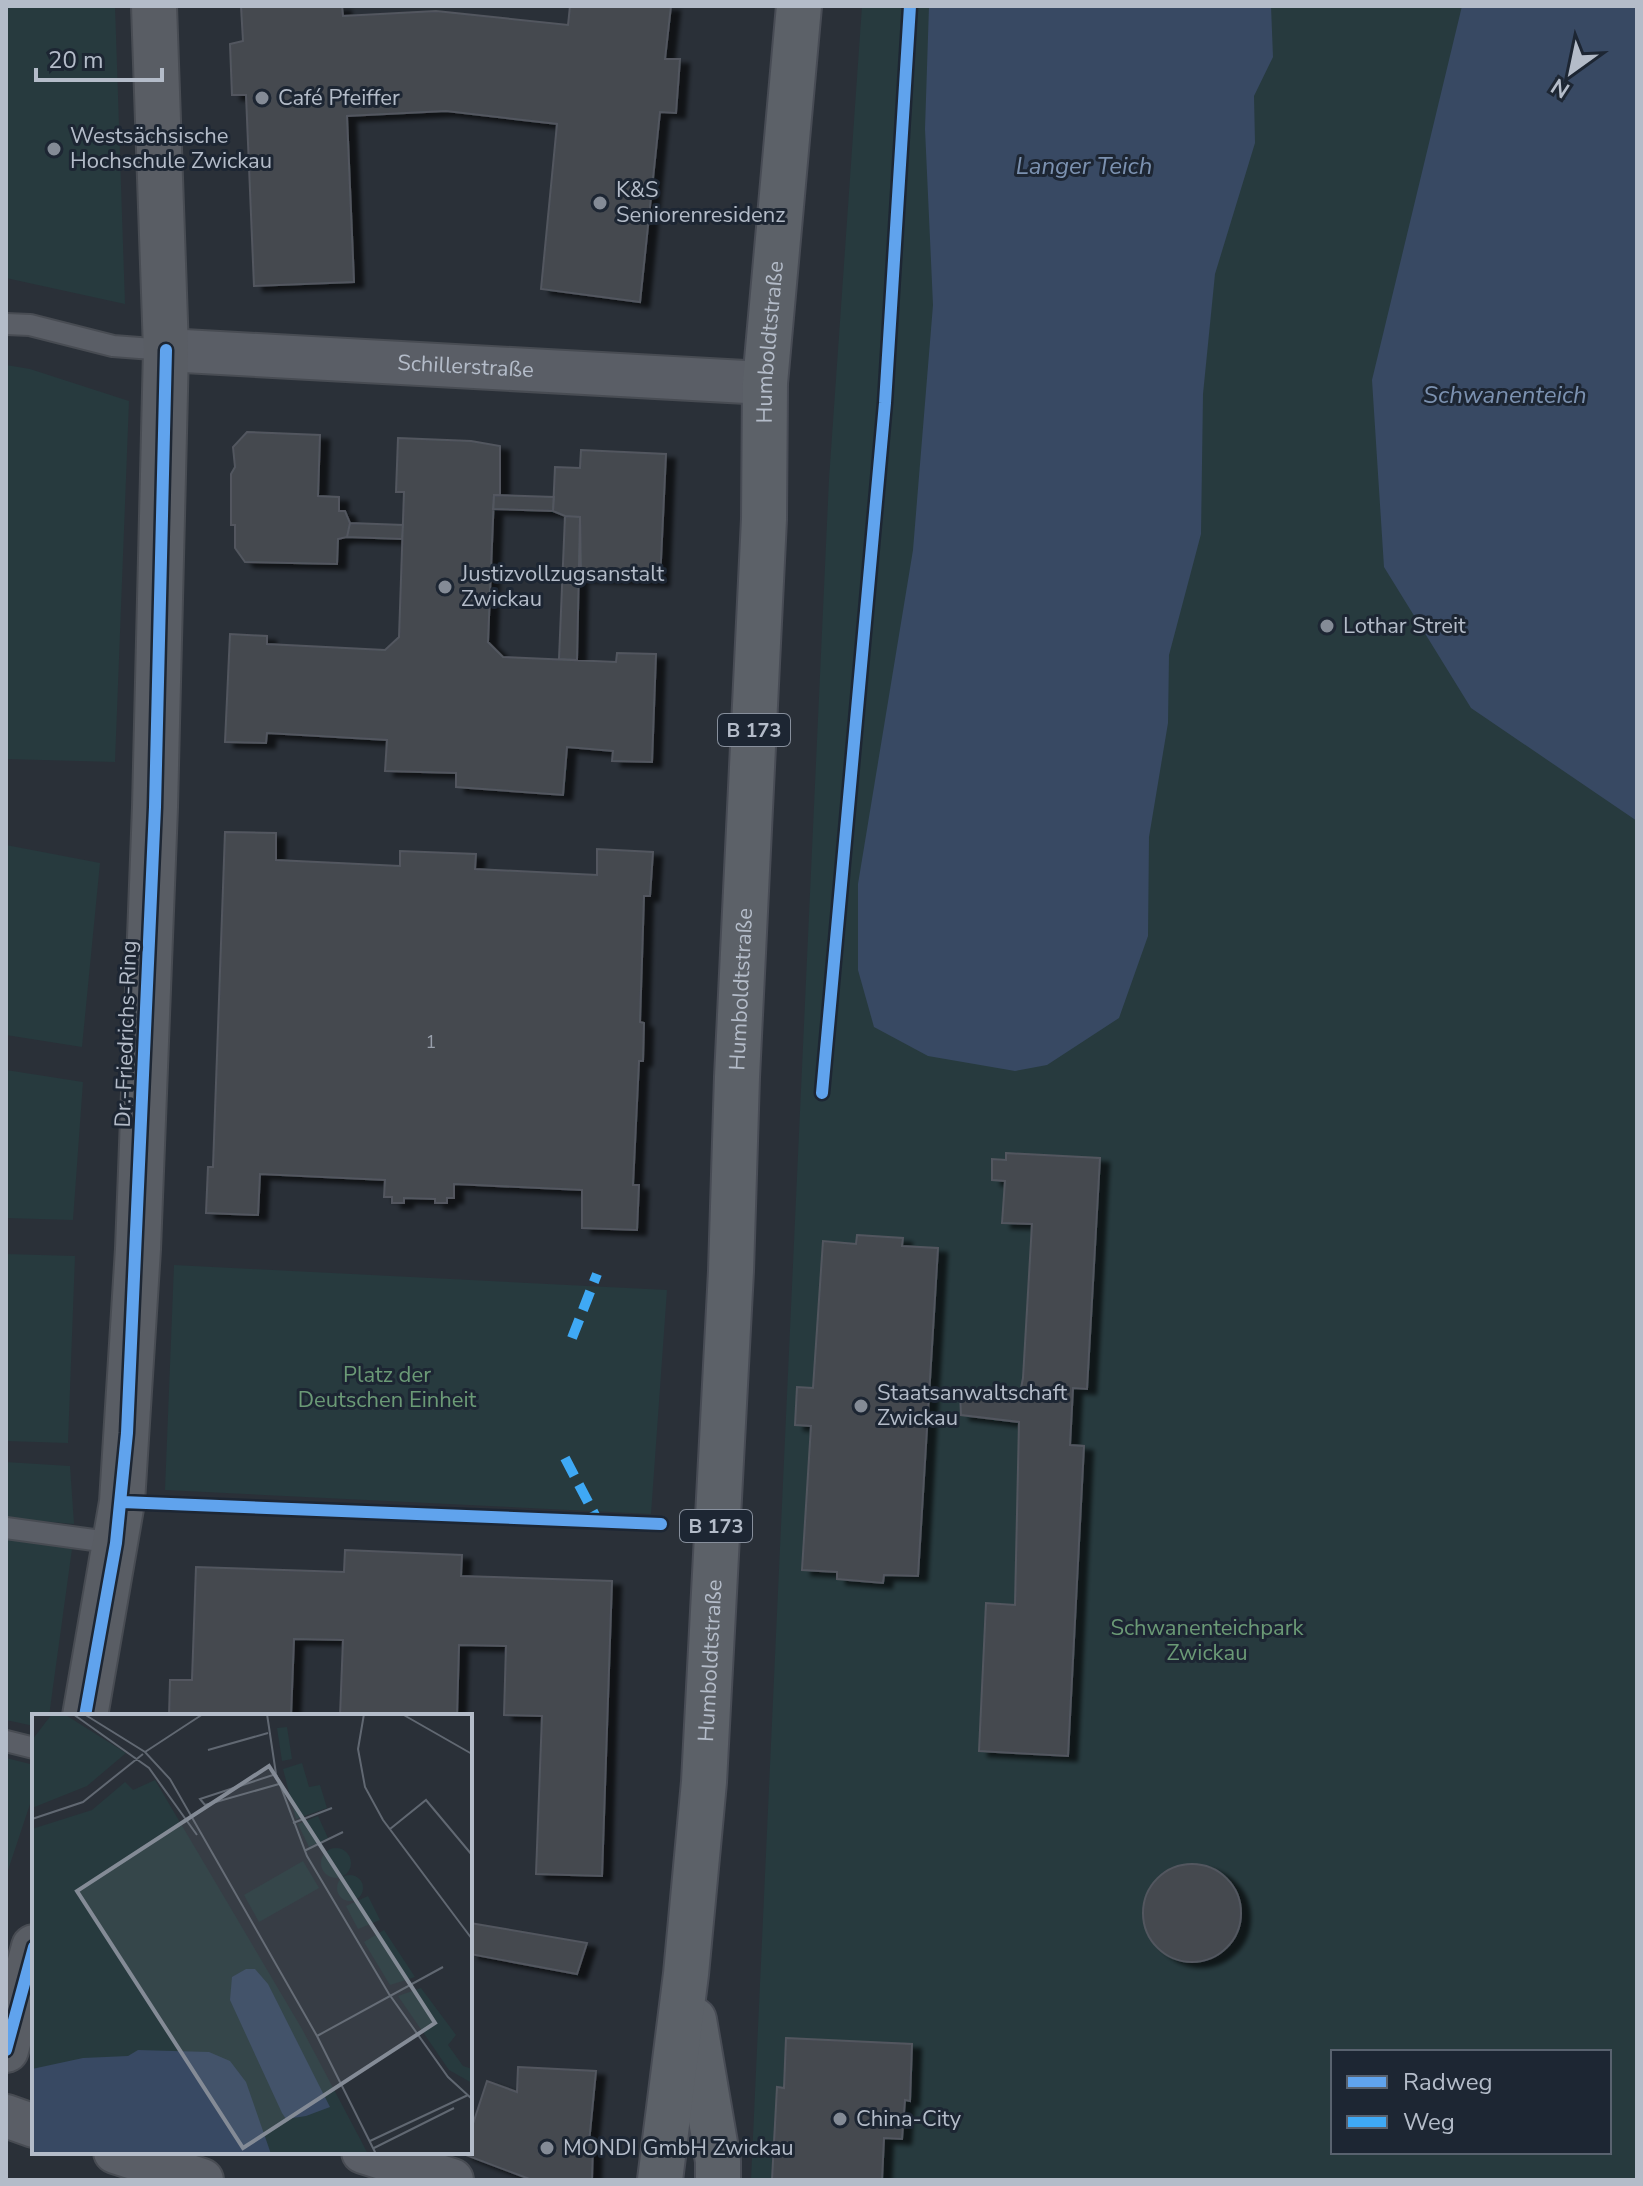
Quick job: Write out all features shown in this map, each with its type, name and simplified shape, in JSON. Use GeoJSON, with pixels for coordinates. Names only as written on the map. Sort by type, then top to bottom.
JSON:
{"type":"FeatureCollection","features":[{"type":"Feature","properties":{"kind":"main road","name":"Dr.-Friedrichs-Ring"},"geometry":{"type":"LineString","coordinates":[[85,1714],[116,1543],[127,1433],[138,1249],[155,807],[166,350],[154,6]]}},
{"type":"Feature","properties":{"kind":"main road","name":"Humboldtstraße"},"geometry":{"type":"LineString","coordinates":[[660,2180],[686,1974],[704,1782],[731,1271],[737,1077],[763,534],[765,383],[799,6]]}},
{"type":"Feature","properties":{"kind":"main road"},"geometry":{"type":"LineString","coordinates":[[16,2047],[32,1958]]}},
{"type":"Feature","properties":{"kind":"main road","name":"Humboldtstraße"},"geometry":{"type":"LineString","coordinates":[[686,1974],[718,2161],[718,2180]]}},
{"type":"Feature","properties":{"kind":"street","name":"Schillerstraße"},"geometry":{"type":"LineString","coordinates":[[166,350],[765,383]]}},
{"type":"Feature","properties":{"kind":"street"},"geometry":{"type":"LineString","coordinates":[[6,2116],[32,2125]]}},
{"type":"Feature","properties":{"kind":"street"},"geometry":{"type":"LineString","coordinates":[[121,2154],[202,2180]]}},
{"type":"Feature","properties":{"kind":"street"},"geometry":{"type":"LineString","coordinates":[[369,2154],[452,2180]]}},
{"type":"Feature","properties":{"kind":"lane"},"geometry":{"type":"LineString","coordinates":[[6,324],[30,325],[113,346],[166,350]]}},
{"type":"Feature","properties":{"kind":"lane"},"geometry":{"type":"LineString","coordinates":[[6,1528],[116,1543]]}},
{"type":"Feature","properties":{"kind":"lane"},"geometry":{"type":"LineString","coordinates":[[6,1741],[32,1748]]}},
{"type":"Feature","properties":{"kind":"green space","name":"Westsächsische Hochschule Zwickau"},"geometry":{"type":"Polygon","coordinates":[[[6,6],[115,6],[125,304],[6,278],[6,6]]]}},
{"type":"Feature","properties":{"kind":"green space","name":"Schwanenteichpark Zwickau"},"geometry":{"type":"Polygon","coordinates":[[[862,6],[1637,6],[1637,2180],[751,2180],[829,479],[862,6]]]}},
{"type":"Feature","properties":{"kind":"green space"},"geometry":{"type":"Polygon","coordinates":[[[6,365],[30,369],[129,401],[115,762],[6,759],[6,365]]]}},
{"type":"Feature","properties":{"kind":"green space"},"geometry":{"type":"Polygon","coordinates":[[[6,845],[100,863],[82,1047],[6,1035],[6,845]]]}},
{"type":"Feature","properties":{"kind":"green space"},"geometry":{"type":"Polygon","coordinates":[[[6,1070],[83,1082],[73,1220],[6,1218],[6,1070]]]}},
{"type":"Feature","properties":{"kind":"green space"},"geometry":{"type":"Polygon","coordinates":[[[6,1254],[75,1256],[68,1443],[6,1441],[6,1254]]]}},
{"type":"Feature","properties":{"kind":"green space","name":"Platz der Deutschen Einheit"},"geometry":{"type":"Polygon","coordinates":[[[174,1265],[667,1290],[651,1514],[165,1490],[174,1265]]]}},
{"type":"Feature","properties":{"kind":"green space"},"geometry":{"type":"Polygon","coordinates":[[[6,1462],[70,1466],[74,1524],[6,1518],[6,1462]]]}},
{"type":"Feature","properties":{"kind":"green space"},"geometry":{"type":"Polygon","coordinates":[[[6,1538],[72,1549],[49,1714],[32,1714],[32,1726],[6,1720],[6,1538]]]}},
{"type":"Feature","properties":{"kind":"green space"},"geometry":{"type":"Polygon","coordinates":[[[6,1758],[32,1764],[32,1798],[6,1876],[6,1758]]]}},
{"type":"Feature","properties":{"kind":"water","name":"Langer Teich"},"geometry":{"type":"Polygon","coordinates":[[[929,6],[1271,6],[1273,57],[1254,96],[1255,143],[1215,274],[1203,394],[1201,534],[1169,655],[1168,723],[1149,837],[1148,936],[1119,1018],[1047,1065],[1015,1071],[928,1056],[874,1027],[858,970],[858,884],[913,550],[933,305],[925,129],[929,6]]]}},
{"type":"Feature","properties":{"kind":"water","name":"Schwanenteich"},"geometry":{"type":"Polygon","coordinates":[[[1462,6],[1637,6],[1637,821],[1471,708],[1384,567],[1372,380],[1462,6]]]}},
{"type":"Feature","properties":{"kind":"building","name":"K&S Seniorenresidenz"},"geometry":{"type":"Polygon","coordinates":[[[241,6],[342,6],[343,16],[436,11],[568,25],[570,6],[671,6],[665,59],[680,59],[676,113],[660,112],[640,302],[541,289],[557,124],[446,111],[347,116],[354,282],[254,286],[246,95],[232,95],[230,44],[243,41],[241,6]]]}},
{"type":"Feature","properties":{"kind":"building"},"geometry":{"type":"Polygon","coordinates":[[[247,432],[320,435],[318,496],[339,497],[339,511],[345,511],[350,523],[347,537],[338,539],[337,564],[245,562],[235,548],[235,525],[231,525],[231,474],[235,467],[233,447],[247,432]]]}},
{"type":"Feature","properties":{"kind":"building","name":"Justizvollzugsanstalt Zwickau"},"geometry":{"type":"Polygon","coordinates":[[[398,438],[471,441],[500,446],[500,495],[494,495],[488,642],[503,657],[616,662],[617,653],[656,654],[652,762],[612,761],[613,751],[567,747],[563,795],[456,787],[456,773],[385,771],[387,740],[267,733],[266,743],[225,742],[230,634],[267,636],[267,644],[385,650],[399,637],[404,492],[396,492],[398,438]]]}},
{"type":"Feature","properties":{"kind":"building"},"geometry":{"type":"Polygon","coordinates":[[[581,450],[666,454],[660,581],[581,577],[580,517],[553,511],[555,467],[580,468],[581,450]]]}},
{"type":"Feature","properties":{"kind":"building"},"geometry":{"type":"Polygon","coordinates":[[[494,495],[554,497],[553,511],[493,509],[494,495]]]}},
{"type":"Feature","properties":{"kind":"building"},"geometry":{"type":"Polygon","coordinates":[[[565,516],[580,517],[577,660],[559,659],[565,516]]]}},
{"type":"Feature","properties":{"kind":"building"},"geometry":{"type":"Polygon","coordinates":[[[350,523],[403,525],[402,539],[347,537],[350,523]]]}},
{"type":"Feature","properties":{"kind":"building"},"geometry":{"type":"Polygon","coordinates":[[[225,832],[276,833],[276,860],[400,866],[400,851],[476,854],[475,869],[597,875],[597,849],[653,852],[650,896],[644,896],[640,1022],[644,1023],[643,1061],[639,1061],[633,1185],[639,1185],[637,1230],[582,1228],[582,1190],[454,1184],[454,1198],[447,1198],[447,1203],[435,1203],[435,1199],[404,1198],[404,1203],[392,1203],[392,1197],[384,1197],[385,1180],[260,1174],[258,1215],[206,1213],[208,1167],[213,1167],[225,832]]]}},
{"type":"Feature","properties":{"kind":"building"},"geometry":{"type":"Polygon","coordinates":[[[1006,1153],[1100,1158],[1087,1389],[1073,1388],[1070,1445],[1084,1446],[1068,1756],[979,1751],[986,1603],[1015,1605],[1019,1422],[961,1415],[960,1393],[1019,1398],[1023,1378],[1032,1224],[1002,1223],[1005,1181],[992,1180],[992,1159],[1006,1160],[1006,1153]]]}},
{"type":"Feature","properties":{"kind":"building","name":"Staatsanwaltschaft Zwickau"},"geometry":{"type":"Polygon","coordinates":[[[857,1235],[903,1238],[902,1246],[938,1248],[918,1576],[884,1575],[883,1583],[837,1579],[837,1572],[802,1570],[811,1426],[795,1425],[797,1387],[813,1388],[823,1241],[856,1244],[857,1235]]]}},
{"type":"Feature","properties":{"kind":"building"},"geometry":{"type":"Polygon","coordinates":[[[345,1550],[462,1555],[461,1576],[612,1581],[602,1876],[536,1874],[542,1716],[504,1715],[506,1646],[459,1645],[457,1714],[340,1714],[343,1640],[294,1639],[291,1714],[169,1714],[170,1680],[192,1680],[196,1567],[344,1572],[345,1550]]]}},
{"type":"Feature","properties":{"kind":"building"},"geometry":{"type":"Polygon","coordinates":[[[1192,1864],[1211,1867],[1227,1878],[1238,1894],[1241,1913],[1238,1932],[1227,1948],[1211,1959],[1192,1962],[1173,1959],[1157,1948],[1146,1932],[1143,1913],[1146,1894],[1157,1878],[1173,1867],[1192,1864]]]}},
{"type":"Feature","properties":{"kind":"building"},"geometry":{"type":"Polygon","coordinates":[[[472,1923],[587,1943],[577,1974],[472,1954],[472,1923]]]}},
{"type":"Feature","properties":{"kind":"building","name":"China-City"},"geometry":{"type":"Polygon","coordinates":[[[786,2038],[912,2044],[910,2101],[905,2100],[902,2139],[884,2138],[882,2180],[772,2180],[777,2087],[784,2088],[786,2038]]]}},
{"type":"Feature","properties":{"kind":"building"},"geometry":{"type":"Polygon","coordinates":[[[518,2067],[596,2071],[589,2143],[593,2144],[592,2180],[532,2180],[463,2154],[472,2154],[472,2127],[487,2081],[517,2092],[518,2067]]]}},
{"type":"Feature","properties":{"kind":"marked path"},"geometry":{"type":"LineString","coordinates":[[572,1338],[597,1274]]}},
{"type":"Feature","properties":{"kind":"marked path"},"geometry":{"type":"LineString","coordinates":[[565,1458],[599,1523]]}},
{"type":"Feature","properties":{"kind":"cycle path"},"geometry":{"type":"LineString","coordinates":[[822,1093],[885,403],[910,6]]}},
{"type":"Feature","properties":{"kind":"cycle path"},"geometry":{"type":"LineString","coordinates":[[85,1714],[116,1543],[127,1433],[155,807],[166,350]]}},
{"type":"Feature","properties":{"kind":"cycle path"},"geometry":{"type":"LineString","coordinates":[[122,1502],[661,1524]]}},
{"type":"Feature","properties":{"kind":"cycle path"},"geometry":{"type":"LineString","coordinates":[[6,2050],[32,1954]]}},
{"type":"Feature","properties":{"kind":"place","name":"Café Pfeiffer"},"geometry":{"type":"Point","coordinates":[262,98]}},
{"type":"Feature","properties":{"kind":"place","name":"Westsächsische Hochschule Zwickau"},"geometry":{"type":"Point","coordinates":[54,149]}},
{"type":"Feature","properties":{"kind":"place","name":"K&S Seniorenresidenz"},"geometry":{"type":"Point","coordinates":[600,203]}},
{"type":"Feature","properties":{"kind":"place","name":"Justizvollzugsanstalt Zwickau"},"geometry":{"type":"Point","coordinates":[445,587]}},
{"type":"Feature","properties":{"kind":"place","name":"Lothar Streit"},"geometry":{"type":"Point","coordinates":[1327,626]}},
{"type":"Feature","properties":{"kind":"place","name":"Staatsanwaltschaft Zwickau"},"geometry":{"type":"Point","coordinates":[861,1406]}},
{"type":"Feature","properties":{"kind":"place","name":"China-City"},"geometry":{"type":"Point","coordinates":[840,2119]}},
{"type":"Feature","properties":{"kind":"place","name":"MONDI GmbH Zwickau"},"geometry":{"type":"Point","coordinates":[547,2148]}}]}
